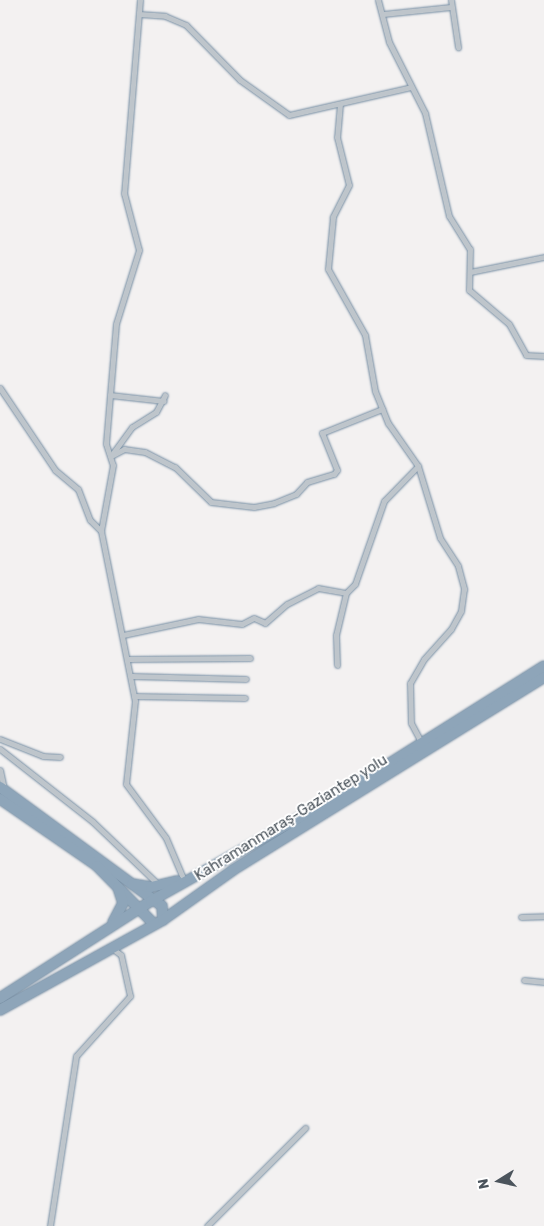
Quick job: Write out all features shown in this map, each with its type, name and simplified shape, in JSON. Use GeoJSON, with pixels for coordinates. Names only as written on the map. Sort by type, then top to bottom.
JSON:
{"type":"FeatureCollection","features":[{"type":"Feature","properties":{"kind":"highway","name":"Kahramanmaraş-Gaziantep yolu"},"geometry":{"type":"LineString","coordinates":[[0,998],[151,901],[205,869],[333,799],[544,666]]}},
{"type":"Feature","properties":{"kind":"highway","name":"Kahramanmaraş-Gaziantep yolu"},"geometry":{"type":"LineString","coordinates":[[0,1010],[159,922],[232,870],[544,677]]}},
{"type":"Feature","properties":{"kind":"highway"},"geometry":{"type":"LineString","coordinates":[[1,792],[128,882],[151,901],[162,906],[159,922],[140,908],[117,884],[1,792]]}},
{"type":"Feature","properties":{"kind":"highway"},"geometry":{"type":"LineString","coordinates":[[128,882],[160,886],[205,869]]}},
{"type":"Feature","properties":{"kind":"highway"},"geometry":{"type":"LineString","coordinates":[[107,928],[123,903],[117,884]]}},
{"type":"Feature","properties":{"kind":"street"},"geometry":{"type":"LineString","coordinates":[[140,0],[124,192],[139,250],[119,305],[106,444],[112,455],[112,473],[101,530],[129,659],[134,696],[126,784],[166,838],[183,878]]}},
{"type":"Feature","properties":{"kind":"street"},"geometry":{"type":"LineString","coordinates":[[378,0],[384,14],[389,42],[425,113],[449,216],[470,249],[472,294],[509,324],[526,355],[544,356]]}},
{"type":"Feature","properties":{"kind":"street"},"geometry":{"type":"LineString","coordinates":[[451,0],[458,47]]}},
{"type":"Feature","properties":{"kind":"street"},"geometry":{"type":"LineString","coordinates":[[384,14],[451,7]]}},
{"type":"Feature","properties":{"kind":"street"},"geometry":{"type":"LineString","coordinates":[[139,14],[165,16],[186,25],[240,80],[289,115],[411,87]]}},
{"type":"Feature","properties":{"kind":"street"},"geometry":{"type":"LineString","coordinates":[[340,104],[337,137],[349,185],[333,217],[328,269],[364,335],[382,409],[418,466],[440,538],[458,566],[464,589],[461,611],[451,629],[424,659],[410,684],[411,723],[421,742]]}},
{"type":"Feature","properties":{"kind":"street"},"geometry":{"type":"LineString","coordinates":[[470,272],[544,257]]}},
{"type":"Feature","properties":{"kind":"street"},"geometry":{"type":"LineString","coordinates":[[0,388],[55,470],[78,489],[90,520],[101,530]]}},
{"type":"Feature","properties":{"kind":"street"},"geometry":{"type":"LineString","coordinates":[[110,396],[164,398],[156,412],[132,427],[112,455]]}},
{"type":"Feature","properties":{"kind":"street"},"geometry":{"type":"LineString","coordinates":[[112,455],[124,449],[145,452],[175,467],[211,502],[254,507],[274,503],[296,494],[307,482],[334,474],[337,470],[322,433],[382,409]]}},
{"type":"Feature","properties":{"kind":"street"},"geometry":{"type":"LineString","coordinates":[[336,665],[336,635],[346,593],[355,584],[384,501],[418,466]]}},
{"type":"Feature","properties":{"kind":"street"},"geometry":{"type":"LineString","coordinates":[[123,635],[198,620],[242,624],[254,618],[265,623],[287,604],[318,588],[346,593]]}},
{"type":"Feature","properties":{"kind":"street"},"geometry":{"type":"LineString","coordinates":[[129,659],[250,658]]}},
{"type":"Feature","properties":{"kind":"street"},"geometry":{"type":"LineString","coordinates":[[132,676],[246,679]]}},
{"type":"Feature","properties":{"kind":"street"},"geometry":{"type":"LineString","coordinates":[[134,696],[245,698]]}},
{"type":"Feature","properties":{"kind":"street"},"geometry":{"type":"LineString","coordinates":[[0,740],[43,756],[60,757]]}},
{"type":"Feature","properties":{"kind":"street"},"geometry":{"type":"LineString","coordinates":[[0,749],[93,822],[160,886]]}},
{"type":"Feature","properties":{"kind":"street"},"geometry":{"type":"LineString","coordinates":[[0,770],[1,792]]}},
{"type":"Feature","properties":{"kind":"street"},"geometry":{"type":"LineString","coordinates":[[522,917],[544,916]]}},
{"type":"Feature","properties":{"kind":"street"},"geometry":{"type":"LineString","coordinates":[[50,1226],[76,1056],[130,996],[121,955],[129,938]]}},
{"type":"Feature","properties":{"kind":"street"},"geometry":{"type":"LineString","coordinates":[[108,949],[121,955]]}},
{"type":"Feature","properties":{"kind":"street"},"geometry":{"type":"LineString","coordinates":[[524,980],[544,982]]}},
{"type":"Feature","properties":{"kind":"street"},"geometry":{"type":"LineString","coordinates":[[207,1226],[305,1128]]}}]}
